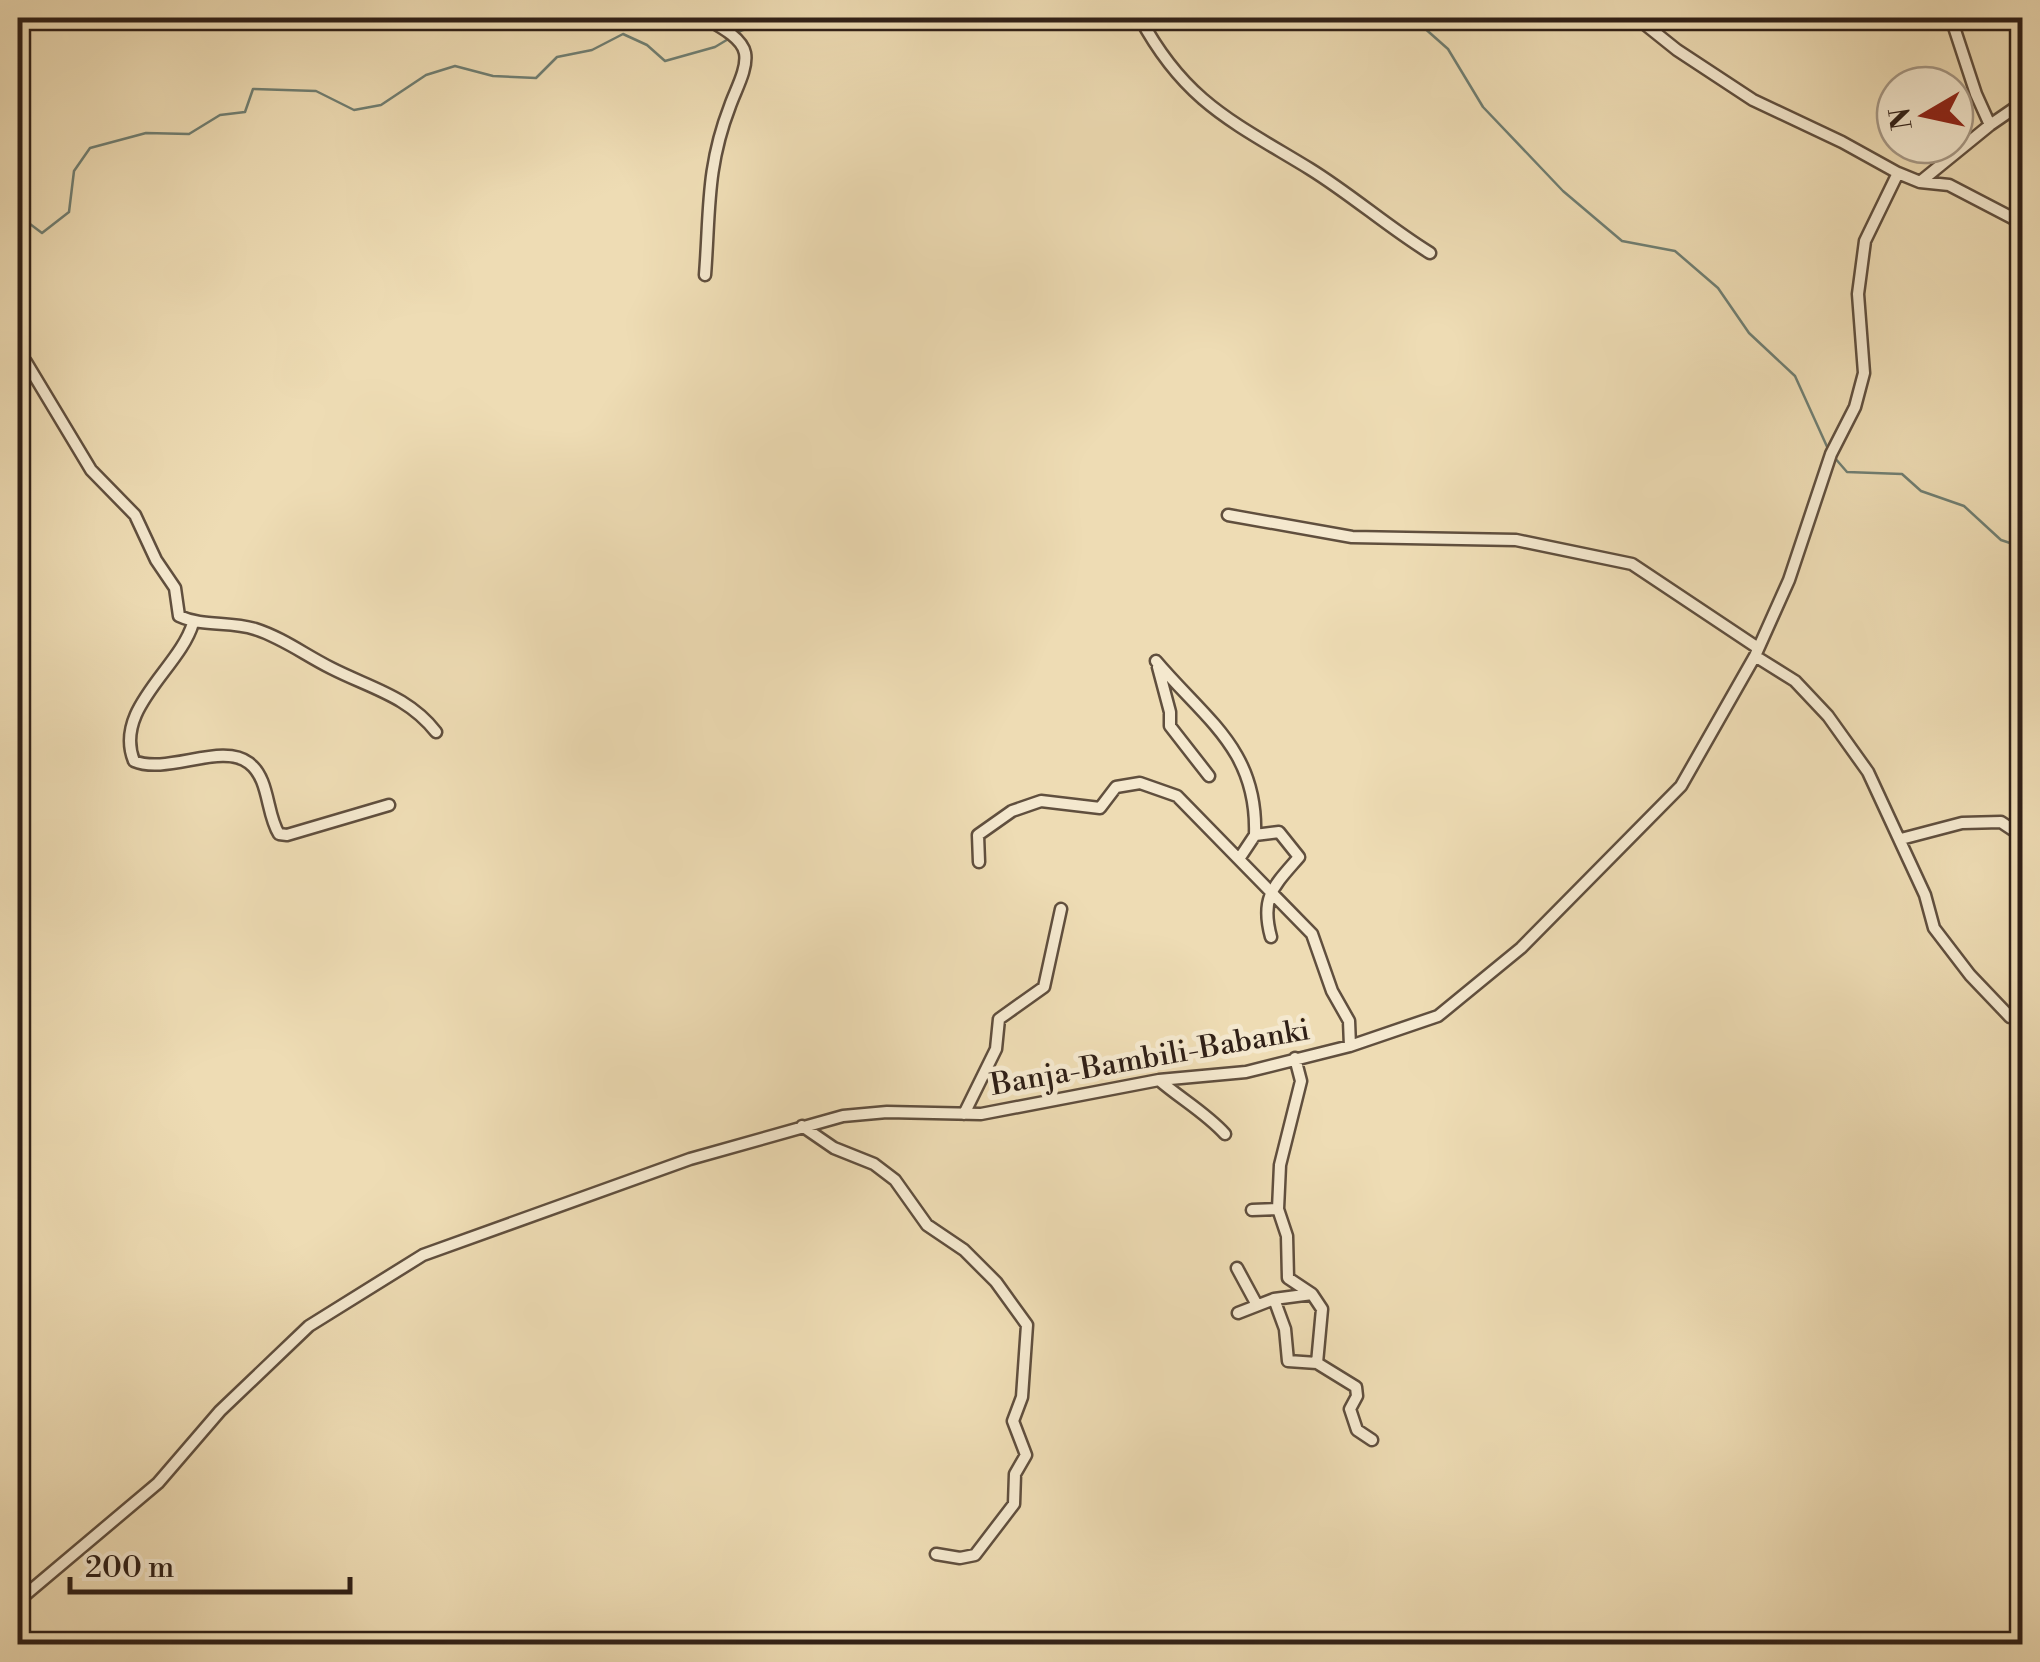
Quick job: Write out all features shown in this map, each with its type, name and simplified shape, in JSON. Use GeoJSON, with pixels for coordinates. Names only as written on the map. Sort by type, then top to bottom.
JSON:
{"type":"FeatureCollection","features":[{"type":"Feature","properties":{"kind":"street"},"geometry":{"type":"LineString","coordinates":[[705,18],[738,42],[745,53],[742,75],[711,171],[705,275]]}},
{"type":"Feature","properties":{"kind":"street"},"geometry":{"type":"LineString","coordinates":[[1140,18],[1170,65],[1196,96],[1273,150],[1311,170],[1430,254]]}},
{"type":"Feature","properties":{"kind":"street"},"geometry":{"type":"LineString","coordinates":[[1637,18],[1677,50],[1753,100],[1898,173],[1920,182],[1949,185],[2022,223]]}},
{"type":"Feature","properties":{"kind":"street"},"geometry":{"type":"LineString","coordinates":[[1951,18],[1990,124]]}},
{"type":"Feature","properties":{"kind":"street"},"geometry":{"type":"LineString","coordinates":[[1920,182],[2022,103]]}},
{"type":"Feature","properties":{"kind":"street","name":"Banja-Bambili-Babanki"},"geometry":{"type":"LineString","coordinates":[[18,1601],[158,1483],[220,1411],[309,1326],[424,1255],[690,1159],[843,1116],[887,1112],[982,1114],[1159,1080],[1246,1072],[1350,1046],[1438,1016],[1521,948],[1681,786],[1756,652],[1789,580],[1831,454],[1855,408],[1864,373],[1858,294],[1865,240],[1898,173]]}},
{"type":"Feature","properties":{"kind":"street"},"geometry":{"type":"LineString","coordinates":[[18,356],[26,362],[92,470],[135,514],[156,560],[175,588],[180,616],[193,622],[224,622],[254,628],[298,647],[330,668],[394,695],[421,713],[436,732]]}},
{"type":"Feature","properties":{"kind":"street"},"geometry":{"type":"LineString","coordinates":[[1228,515],[1352,537],[1516,540],[1632,564],[1796,680],[1828,716],[1868,772],[1924,894],[1934,928],[1970,975],[2010,1017]]}},
{"type":"Feature","properties":{"kind":"street"},"geometry":{"type":"LineString","coordinates":[[193,622],[185,644],[130,726],[134,761],[167,766],[202,758],[236,757],[251,764],[280,834],[389,805]]}},
{"type":"Feature","properties":{"kind":"street"},"geometry":{"type":"LineString","coordinates":[[1209,776],[1170,726],[1156,661],[1233,746],[1250,780],[1256,812],[1255,835],[1240,859]]}},
{"type":"Feature","properties":{"kind":"street"},"geometry":{"type":"LineString","coordinates":[[978,862],[978,834],[1012,811],[1042,801],[1100,808],[1116,788],[1140,783],[1176,796],[1312,934],[1332,991],[1350,1021],[1350,1046]]}},
{"type":"Feature","properties":{"kind":"street"},"geometry":{"type":"LineString","coordinates":[[1900,840],[1962,823],[2001,822],[2022,836]]}},
{"type":"Feature","properties":{"kind":"street"},"geometry":{"type":"LineString","coordinates":[[1255,835],[1279,832],[1299,858],[1270,890],[1265,916],[1271,936]]}},
{"type":"Feature","properties":{"kind":"street"},"geometry":{"type":"LineString","coordinates":[[964,1114],[996,1049],[998,1019],[1044,987],[1061,908]]}},
{"type":"Feature","properties":{"kind":"street"},"geometry":{"type":"LineString","coordinates":[[1295,1058],[1300,1081],[1280,1165],[1278,1209],[1287,1236],[1288,1278],[1312,1294],[1322,1309],[1317,1362]]}},
{"type":"Feature","properties":{"kind":"street"},"geometry":{"type":"LineString","coordinates":[[1159,1080],[1196,1111],[1209,1116],[1225,1134]]}},
{"type":"Feature","properties":{"kind":"street"},"geometry":{"type":"LineString","coordinates":[[802,1126],[834,1148],[874,1164],[895,1180],[927,1225],[964,1250],[996,1282],[1027,1325],[1022,1397],[1013,1421],[1026,1455],[1014,1474],[1014,1504],[975,1555],[960,1558],[936,1554]]}},
{"type":"Feature","properties":{"kind":"street"},"geometry":{"type":"LineString","coordinates":[[1252,1210],[1278,1209]]}},
{"type":"Feature","properties":{"kind":"street"},"geometry":{"type":"LineString","coordinates":[[1237,1268],[1258,1305]]}},
{"type":"Feature","properties":{"kind":"street"},"geometry":{"type":"LineString","coordinates":[[1238,1313],[1274,1299],[1312,1294]]}},
{"type":"Feature","properties":{"kind":"street"},"geometry":{"type":"LineString","coordinates":[[1274,1299],[1285,1329],[1288,1361],[1317,1362],[1356,1387],[1357,1396],[1350,1409],[1357,1430],[1372,1440]]}},
{"type":"Feature","properties":{"kind":"waterway"},"geometry":{"type":"LineString","coordinates":[[737,33],[764,28],[785,18]]}},
{"type":"Feature","properties":{"kind":"waterway"},"geometry":{"type":"LineString","coordinates":[[1413,18],[1448,49],[1483,107],[1563,191],[1622,241],[1675,251],[1718,288],[1749,333],[1795,376],[1829,451]]}},
{"type":"Feature","properties":{"kind":"waterway"},"geometry":{"type":"LineString","coordinates":[[18,215],[42,233],[69,212],[74,171],[90,148],[146,133],[189,134],[220,115],[245,112],[253,89],[316,91],[354,110],[381,105],[426,75],[455,66],[493,76],[536,78],[557,57],[592,50],[623,34],[647,45],[665,61],[715,47],[730,38]]}},
{"type":"Feature","properties":{"kind":"waterway"},"geometry":{"type":"LineString","coordinates":[[1834,457],[1847,472],[1902,474],[1921,491],[1964,506],[2001,540],[2022,547]]}}]}
